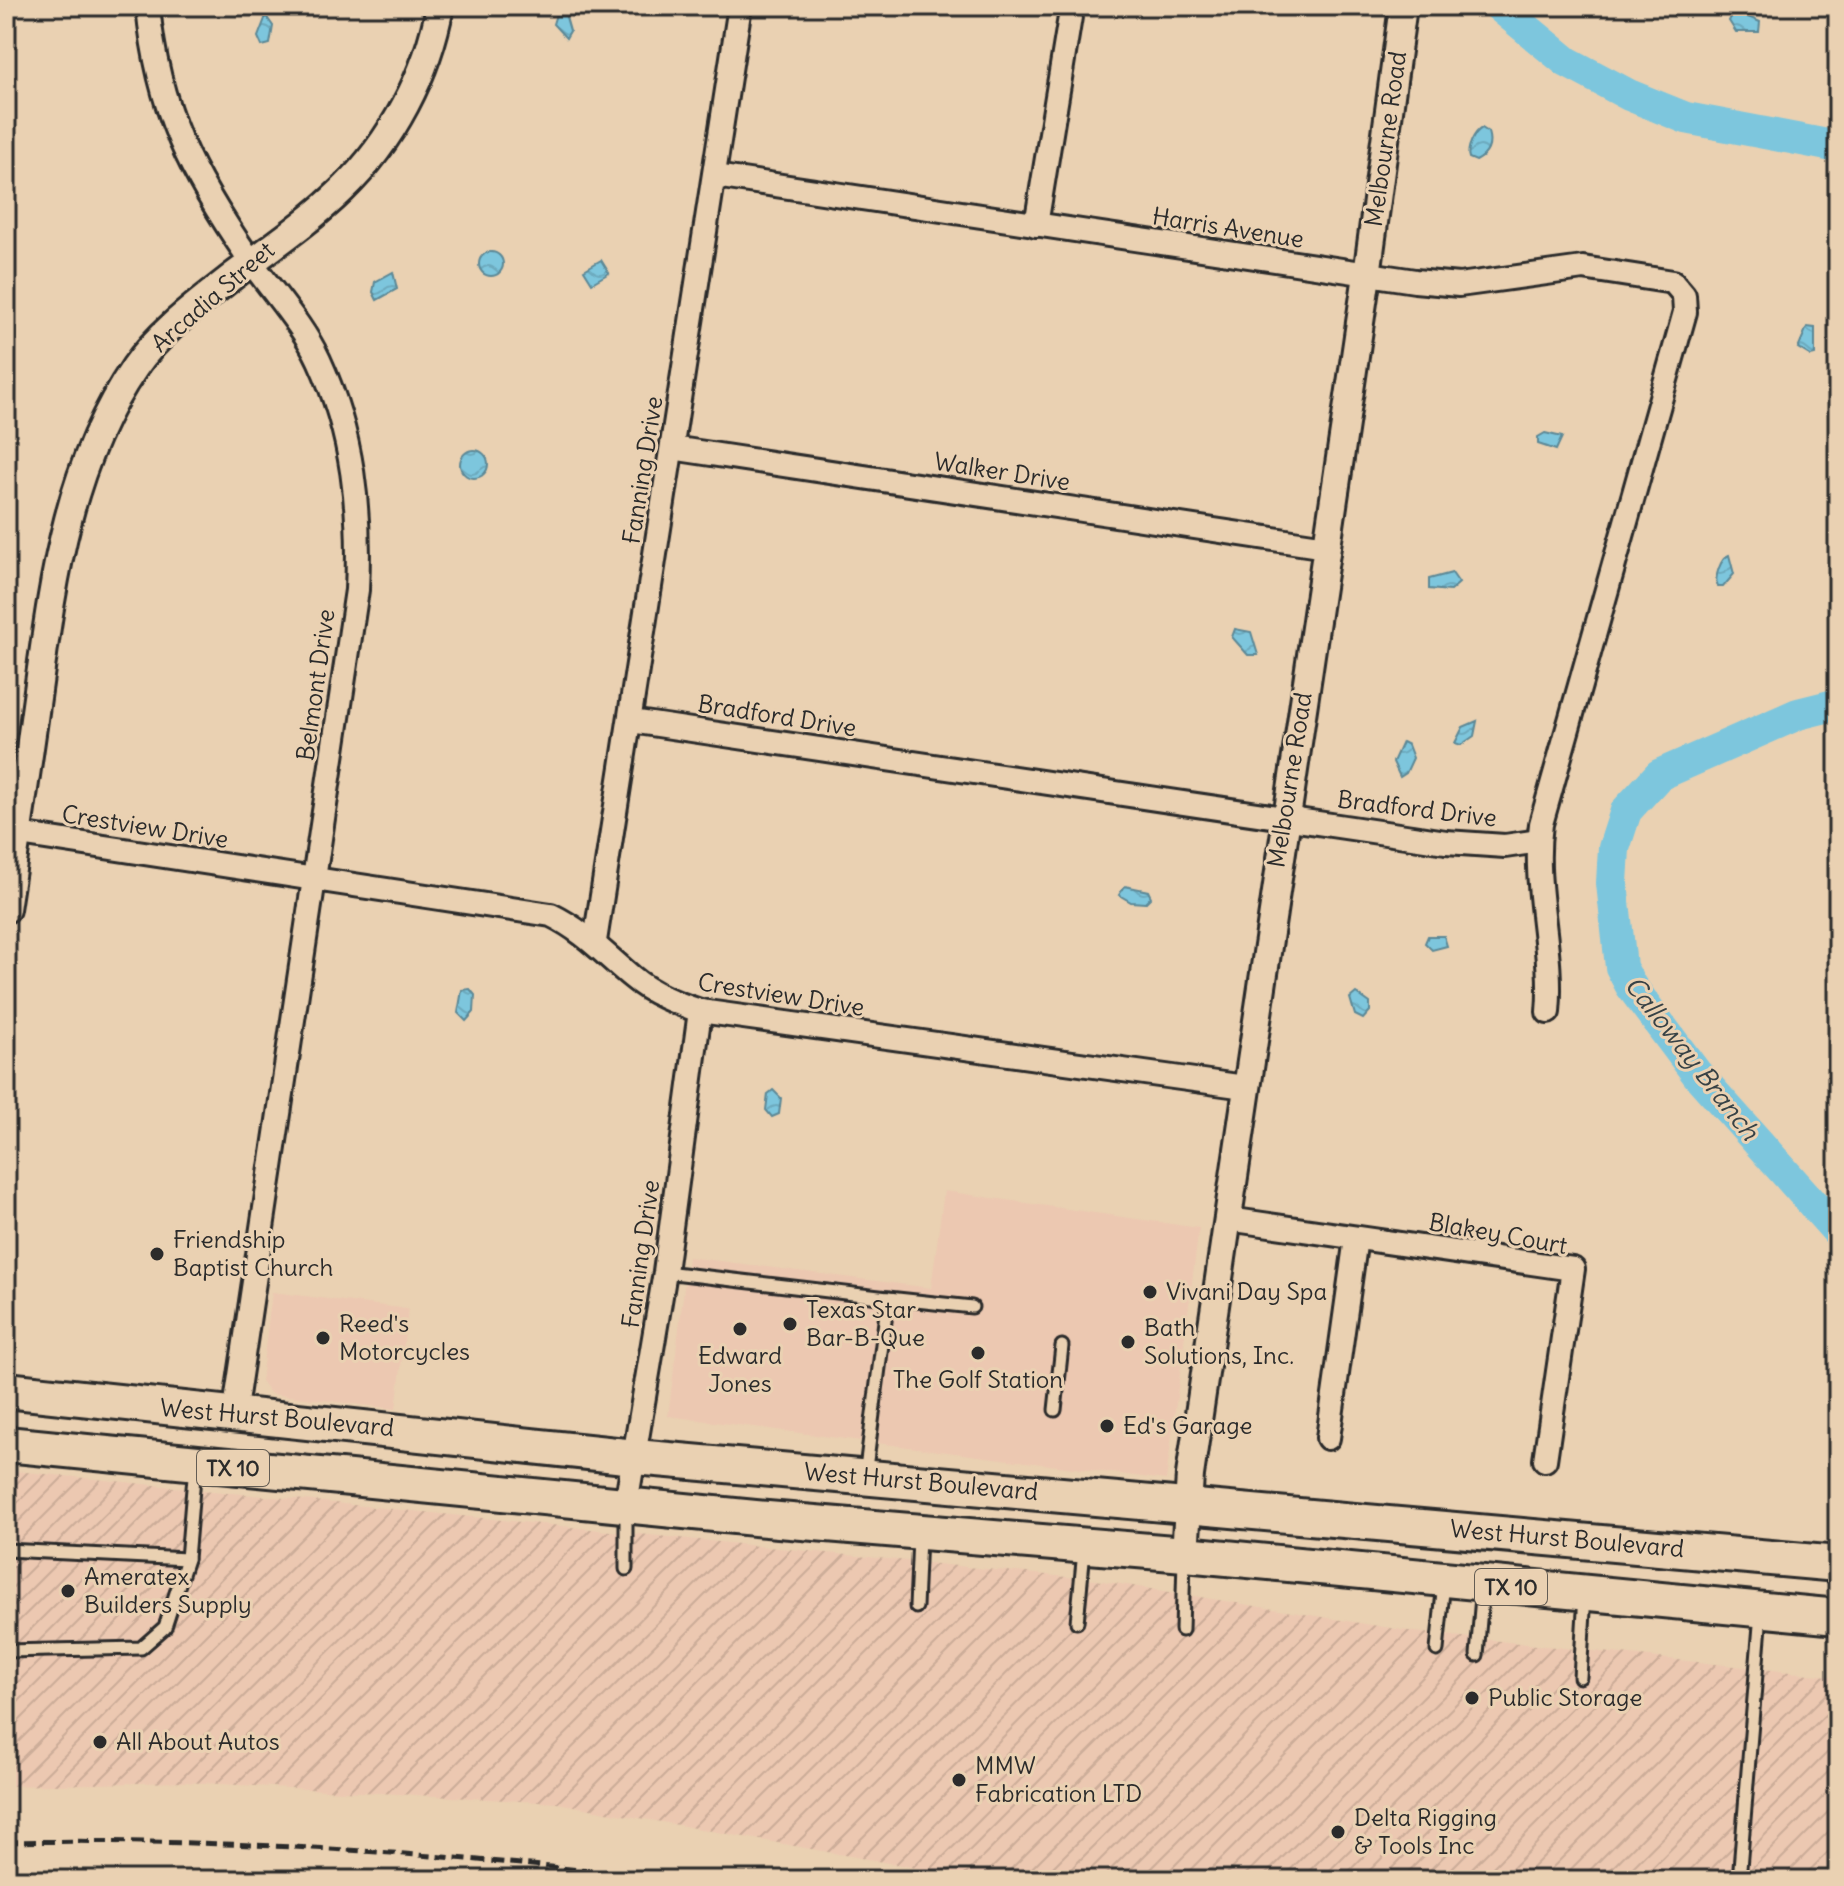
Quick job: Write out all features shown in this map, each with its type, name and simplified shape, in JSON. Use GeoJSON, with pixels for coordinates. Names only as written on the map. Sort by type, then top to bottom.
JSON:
{"type":"FeatureCollection","features":[{"type":"Feature","properties":{"kind":"main road","name":"West Hurst Boulevard"},"geometry":{"type":"LineString","coordinates":[[6,1390],[635,1457],[1838,1564]]}},
{"type":"Feature","properties":{"kind":"main road","name":"West Hurst Boulevard"},"geometry":{"type":"LineString","coordinates":[[6,1444],[1838,1617]]}},
{"type":"Feature","properties":{"kind":"street","name":"Belmont Drive"},"geometry":{"type":"LineString","coordinates":[[148,6],[155,64],[179,144],[203,189],[318,359],[342,420],[357,487],[360,536],[357,590],[234,1416]]}},
{"type":"Feature","properties":{"kind":"street","name":"Arcadia Street"},"geometry":{"type":"LineString","coordinates":[[6,909],[12,833],[53,582],[83,464],[110,407],[137,364],[164,334],[342,190],[367,160],[418,80],[433,44],[440,6]]}},
{"type":"Feature","properties":{"kind":"street","name":"Fanning Drive"},"geometry":{"type":"LineString","coordinates":[[595,941],[740,6]]}},
{"type":"Feature","properties":{"kind":"street","name":"Melbourne Road"},"geometry":{"type":"LineString","coordinates":[[1185,1554],[1187,1507],[1245,1087],[1367,275],[1403,8]]}},
{"type":"Feature","properties":{"kind":"street"},"geometry":{"type":"LineString","coordinates":[[1036,225],[1070,17]]}},
{"type":"Feature","properties":{"kind":"street","name":"Harris Avenue"},"geometry":{"type":"LineString","coordinates":[[715,176],[1367,275],[1459,285],[1583,268],[1657,277],[1673,282],[1684,295],[1685,312],[1539,841]]}},
{"type":"Feature","properties":{"kind":"street","name":"Walker Drive"},"geometry":{"type":"LineString","coordinates":[[672,448],[1326,547]]}},
{"type":"Feature","properties":{"kind":"street","name":"Bradford Drive"},"geometry":{"type":"LineString","coordinates":[[631,721],[1471,844],[1505,846],[1539,841]]}},
{"type":"Feature","properties":{"kind":"street","name":"Crestview Drive"},"geometry":{"type":"LineString","coordinates":[[12,833],[532,910],[571,924],[653,992],[700,1011],[1245,1087]]}},
{"type":"Feature","properties":{"kind":"street"},"geometry":{"type":"LineString","coordinates":[[1539,841],[1538,868],[1551,975],[1548,1012]]}},
{"type":"Feature","properties":{"kind":"street","name":"Fanning Drive"},"geometry":{"type":"LineString","coordinates":[[626,1504],[665,1272],[700,1011]]}},
{"type":"Feature","properties":{"kind":"street","name":"Blakey Court"},"geometry":{"type":"LineString","coordinates":[[1228,1219],[1573,1269],[1545,1460]]}},
{"type":"Feature","properties":{"kind":"street"},"geometry":{"type":"LineString","coordinates":[[1328,1438],[1356,1238]]}},
{"type":"Feature","properties":{"kind":"lane"},"geometry":{"type":"LineString","coordinates":[[665,1272],[972,1307]]}},
{"type":"Feature","properties":{"kind":"lane"},"geometry":{"type":"LineString","coordinates":[[865,1476],[888,1298]]}},
{"type":"Feature","properties":{"kind":"lane"},"geometry":{"type":"LineString","coordinates":[[1055,1410],[1062,1346]]}},
{"type":"Feature","properties":{"kind":"lane"},"geometry":{"type":"LineString","coordinates":[[6,1651],[141,1648],[165,1627],[187,1559],[195,1464]]}},
{"type":"Feature","properties":{"kind":"lane"},"geometry":{"type":"LineString","coordinates":[[626,1504],[626,1569]]}},
{"type":"Feature","properties":{"kind":"lane"},"geometry":{"type":"LineString","coordinates":[[916,1607],[920,1532]]}},
{"type":"Feature","properties":{"kind":"lane"},"geometry":{"type":"LineString","coordinates":[[1077,1622],[1085,1546]]}},
{"type":"Feature","properties":{"kind":"lane"},"geometry":{"type":"LineString","coordinates":[[6,1550],[187,1559]]}},
{"type":"Feature","properties":{"kind":"lane"},"geometry":{"type":"LineString","coordinates":[[1182,1630],[1185,1554]]}},
{"type":"Feature","properties":{"kind":"lane"},"geometry":{"type":"LineString","coordinates":[[1437,1650],[1444,1581]]}},
{"type":"Feature","properties":{"kind":"lane"},"geometry":{"type":"LineString","coordinates":[[1477,1655],[1483,1584]]}},
{"type":"Feature","properties":{"kind":"lane"},"geometry":{"type":"LineString","coordinates":[[1580,1677],[1585,1594]]}},
{"type":"Feature","properties":{"kind":"lane"},"geometry":{"type":"LineString","coordinates":[[1739,1880],[1761,1608]]}},
{"type":"Feature","properties":{"kind":"shaded area"},"geometry":{"type":"Polygon","coordinates":[[[944,1191],[1199,1228],[1166,1480],[668,1416],[688,1257],[931,1288],[944,1191]]]}},
{"type":"Feature","properties":{"kind":"shaded area"},"geometry":{"type":"Polygon","coordinates":[[[272,1292],[408,1309],[396,1409],[271,1394],[261,1381],[272,1292]]]}},
{"type":"Feature","properties":{"kind":"shaded area"},"geometry":{"type":"Polygon","coordinates":[[[6,1470],[1096,1580],[1415,1632],[1838,1677],[1838,1880],[982,1880],[557,1803],[185,1782],[6,1786],[6,1470]]]}},
{"type":"Feature","properties":{"kind":"water"},"geometry":{"type":"Polygon","coordinates":[[[564,10],[570,31],[566,38],[553,24],[557,11],[564,10]]]}},
{"type":"Feature","properties":{"kind":"water"},"geometry":{"type":"Polygon","coordinates":[[[1734,11],[1760,22],[1759,32],[1736,32],[1729,21],[1734,11]]]}},
{"type":"Feature","properties":{"kind":"water"},"geometry":{"type":"Polygon","coordinates":[[[266,16],[273,26],[270,44],[262,46],[258,37],[266,16]]]}},
{"type":"Feature","properties":{"kind":"water"},"geometry":{"type":"Polygon","coordinates":[[[1482,128],[1488,132],[1489,145],[1484,156],[1476,161],[1469,158],[1469,150],[1482,128]]]}},
{"type":"Feature","properties":{"kind":"water"},"geometry":{"type":"Polygon","coordinates":[[[491,252],[499,256],[503,264],[499,272],[491,276],[483,272],[479,264],[483,256],[491,252]]]}},
{"type":"Feature","properties":{"kind":"water"},"geometry":{"type":"Polygon","coordinates":[[[601,260],[609,273],[592,283],[584,270],[601,260]]]}},
{"type":"Feature","properties":{"kind":"water"},"geometry":{"type":"Polygon","coordinates":[[[393,272],[397,289],[377,300],[373,292],[375,282],[393,272]]]}},
{"type":"Feature","properties":{"kind":"water"},"geometry":{"type":"Polygon","coordinates":[[[1807,327],[1815,328],[1815,355],[1811,356],[1798,348],[1807,327]]]}},
{"type":"Feature","properties":{"kind":"water"},"geometry":{"type":"Polygon","coordinates":[[[1545,433],[1562,437],[1556,450],[1538,444],[1538,437],[1545,433]]]}},
{"type":"Feature","properties":{"kind":"water"},"geometry":{"type":"Polygon","coordinates":[[[474,450],[484,454],[488,464],[484,474],[474,478],[464,474],[460,464],[464,454],[474,450]]]}},
{"type":"Feature","properties":{"kind":"water"},"geometry":{"type":"Polygon","coordinates":[[[1729,555],[1734,574],[1723,587],[1718,587],[1716,579],[1719,569],[1729,555]]]}},
{"type":"Feature","properties":{"kind":"water"},"geometry":{"type":"Polygon","coordinates":[[[1452,573],[1459,583],[1450,591],[1429,589],[1429,579],[1452,573]]]}},
{"type":"Feature","properties":{"kind":"water"},"geometry":{"type":"Polygon","coordinates":[[[1235,629],[1251,632],[1258,655],[1248,655],[1232,637],[1235,629]]]}},
{"type":"Feature","properties":{"kind":"water"},"geometry":{"type":"Polygon","coordinates":[[[1477,721],[1474,736],[1461,745],[1455,743],[1463,727],[1477,721]]]}},
{"type":"Feature","properties":{"kind":"water"},"geometry":{"type":"Polygon","coordinates":[[[1402,742],[1408,745],[1413,758],[1406,773],[1400,777],[1393,762],[1402,742]]]}},
{"type":"Feature","properties":{"kind":"water"},"geometry":{"type":"Polygon","coordinates":[[[1125,886],[1148,891],[1151,897],[1145,903],[1131,902],[1119,895],[1125,886]]]}},
{"type":"Feature","properties":{"kind":"water"},"geometry":{"type":"Polygon","coordinates":[[[1428,936],[1444,936],[1447,946],[1432,950],[1425,943],[1428,936]]]}},
{"type":"Feature","properties":{"kind":"water"},"geometry":{"type":"Polygon","coordinates":[[[470,989],[475,995],[474,1012],[466,1021],[458,1013],[462,990],[470,989]]]}},
{"type":"Feature","properties":{"kind":"water"},"geometry":{"type":"Polygon","coordinates":[[[1356,993],[1370,1003],[1370,1011],[1363,1019],[1355,1015],[1350,998],[1356,993]]]}},
{"type":"Feature","properties":{"kind":"water"},"geometry":{"type":"Polygon","coordinates":[[[773,1090],[781,1098],[779,1114],[772,1117],[766,1110],[768,1094],[773,1090]]]}},
{"type":"Feature","properties":{"kind":"waterway","name":"Calloway Branch"},"geometry":{"type":"LineString","coordinates":[[1499,6],[1567,62],[1629,95],[1686,118],[1838,147]]}},
{"type":"Feature","properties":{"kind":"waterway","name":"Calloway Branch"},"geometry":{"type":"LineString","coordinates":[[1838,704],[1798,714],[1659,775],[1626,811],[1614,848],[1612,883],[1621,967],[1631,986],[1697,1074],[1838,1232]]}},
{"type":"Feature","properties":{"kind":"railway"},"geometry":{"type":"LineString","coordinates":[[6,1842],[171,1842],[336,1849],[501,1862],[665,1880]]}},
{"type":"Feature","properties":{"kind":"place","name":"Friendship Baptist Church"},"geometry":{"type":"Point","coordinates":[157,1254]}},
{"type":"Feature","properties":{"kind":"place","name":"Vivani Day Spa"},"geometry":{"type":"Point","coordinates":[1150,1292]}},
{"type":"Feature","properties":{"kind":"place","name":"Texas Star Bar-B-Que"},"geometry":{"type":"Point","coordinates":[790,1324]}},
{"type":"Feature","properties":{"kind":"place","name":"Edward Jones"},"geometry":{"type":"Point","coordinates":[740,1329]}},
{"type":"Feature","properties":{"kind":"place","name":"Reed's Motorcycles"},"geometry":{"type":"Point","coordinates":[323,1338]}},
{"type":"Feature","properties":{"kind":"place","name":"Bath Solutions, Inc."},"geometry":{"type":"Point","coordinates":[1128,1342]}},
{"type":"Feature","properties":{"kind":"place","name":"The Golf Station"},"geometry":{"type":"Point","coordinates":[978,1353]}},
{"type":"Feature","properties":{"kind":"place","name":"Ed's Garage"},"geometry":{"type":"Point","coordinates":[1107,1426]}},
{"type":"Feature","properties":{"kind":"place","name":"Ameratex Builders Supply"},"geometry":{"type":"Point","coordinates":[68,1591]}},
{"type":"Feature","properties":{"kind":"place","name":"Public Storage"},"geometry":{"type":"Point","coordinates":[1472,1698]}},
{"type":"Feature","properties":{"kind":"place","name":"All About Autos"},"geometry":{"type":"Point","coordinates":[100,1742]}},
{"type":"Feature","properties":{"kind":"place","name":"MMW Fabrication LTD"},"geometry":{"type":"Point","coordinates":[959,1780]}},
{"type":"Feature","properties":{"kind":"place","name":"Delta Rigging & Tools Inc"},"geometry":{"type":"Point","coordinates":[1338,1832]}}]}
